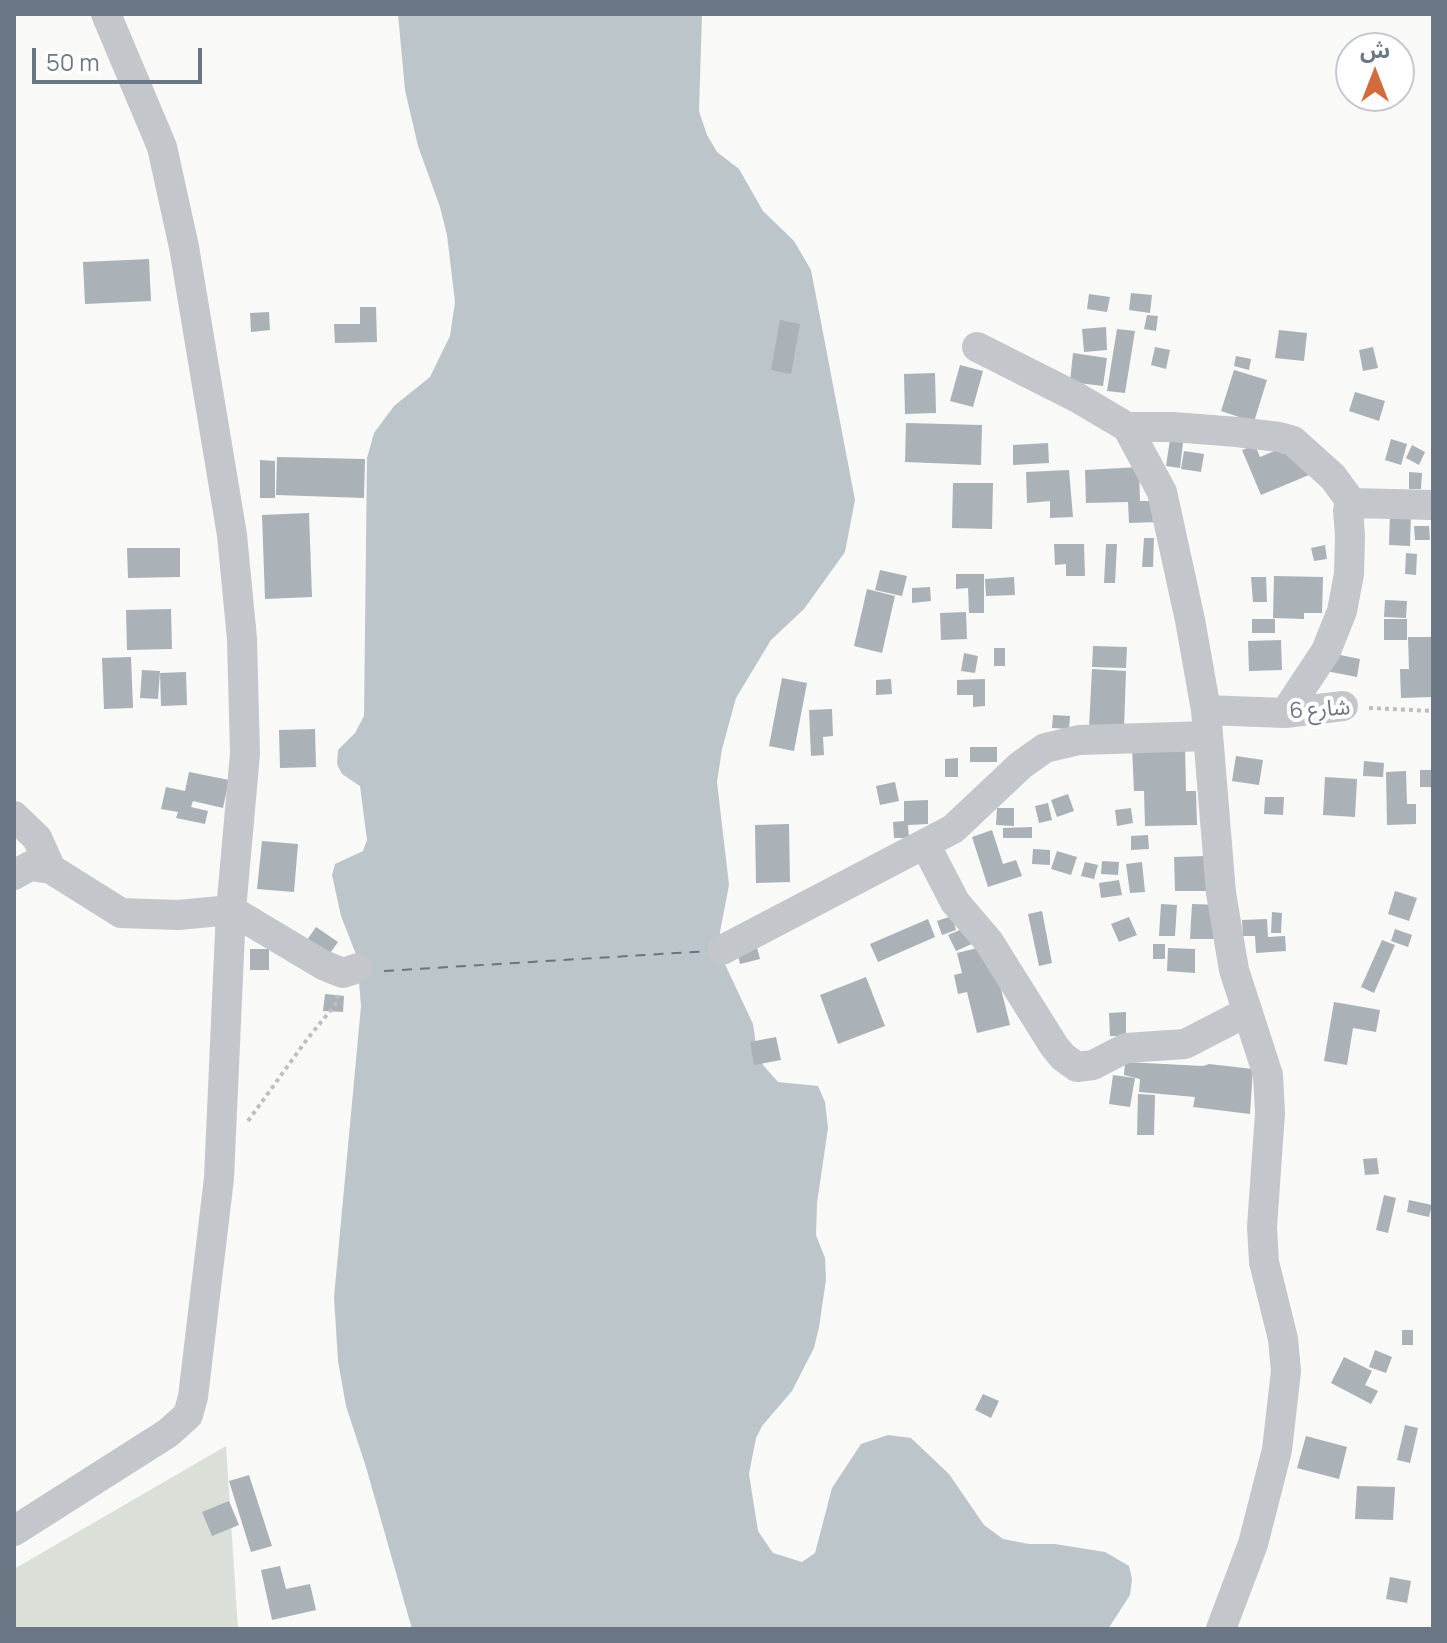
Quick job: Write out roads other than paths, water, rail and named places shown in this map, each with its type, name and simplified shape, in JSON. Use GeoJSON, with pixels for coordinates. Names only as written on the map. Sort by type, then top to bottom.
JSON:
{"type":"FeatureCollection","features":[{"type":"Feature","properties":{"kind":"street"},"geometry":{"type":"LineString","coordinates":[[14,1531],[168,1433],[188,1415],[193,1397],[219,1178],[231,910],[245,754],[242,639],[232,535],[184,247],[162,147],[106,14]]}},
{"type":"Feature","properties":{"kind":"street"},"geometry":{"type":"LineString","coordinates":[[977,347],[1078,398],[1127,427],[1237,432],[1293,441],[1333,477],[1352,503]]}},
{"type":"Feature","properties":{"kind":"street"},"geometry":{"type":"LineString","coordinates":[[1127,427],[1162,492],[1190,620],[1207,723],[1221,893],[1234,970],[1268,1075],[1270,1113],[1262,1227],[1264,1262],[1283,1339],[1286,1371],[1277,1450],[1267,1490],[1253,1544],[1221,1629]]}},
{"type":"Feature","properties":{"kind":"street"},"geometry":{"type":"LineString","coordinates":[[1352,503],[1433,505]]}},
{"type":"Feature","properties":{"kind":"street"},"geometry":{"type":"LineString","coordinates":[[1285,713],[1326,651],[1342,611],[1349,574],[1348,510],[1352,503]]}},
{"type":"Feature","properties":{"kind":"street","name":"شارع 6"},"geometry":{"type":"LineString","coordinates":[[722,950],[953,829],[1034,755],[1060,743],[1343,706]]}},
{"type":"Feature","properties":{"kind":"street"},"geometry":{"type":"LineString","coordinates":[[14,816],[37,838],[51,869]]}},
{"type":"Feature","properties":{"kind":"street"},"geometry":{"type":"LineString","coordinates":[[925,844],[955,902],[989,942],[1054,1046],[1077,1067],[1093,1065],[1126,1048],[1185,1044],[1247,1012]]}},
{"type":"Feature","properties":{"kind":"street"},"geometry":{"type":"LineString","coordinates":[[14,875],[30,866],[51,869],[121,913],[178,915],[231,910],[323,965],[350,971]]}}]}
